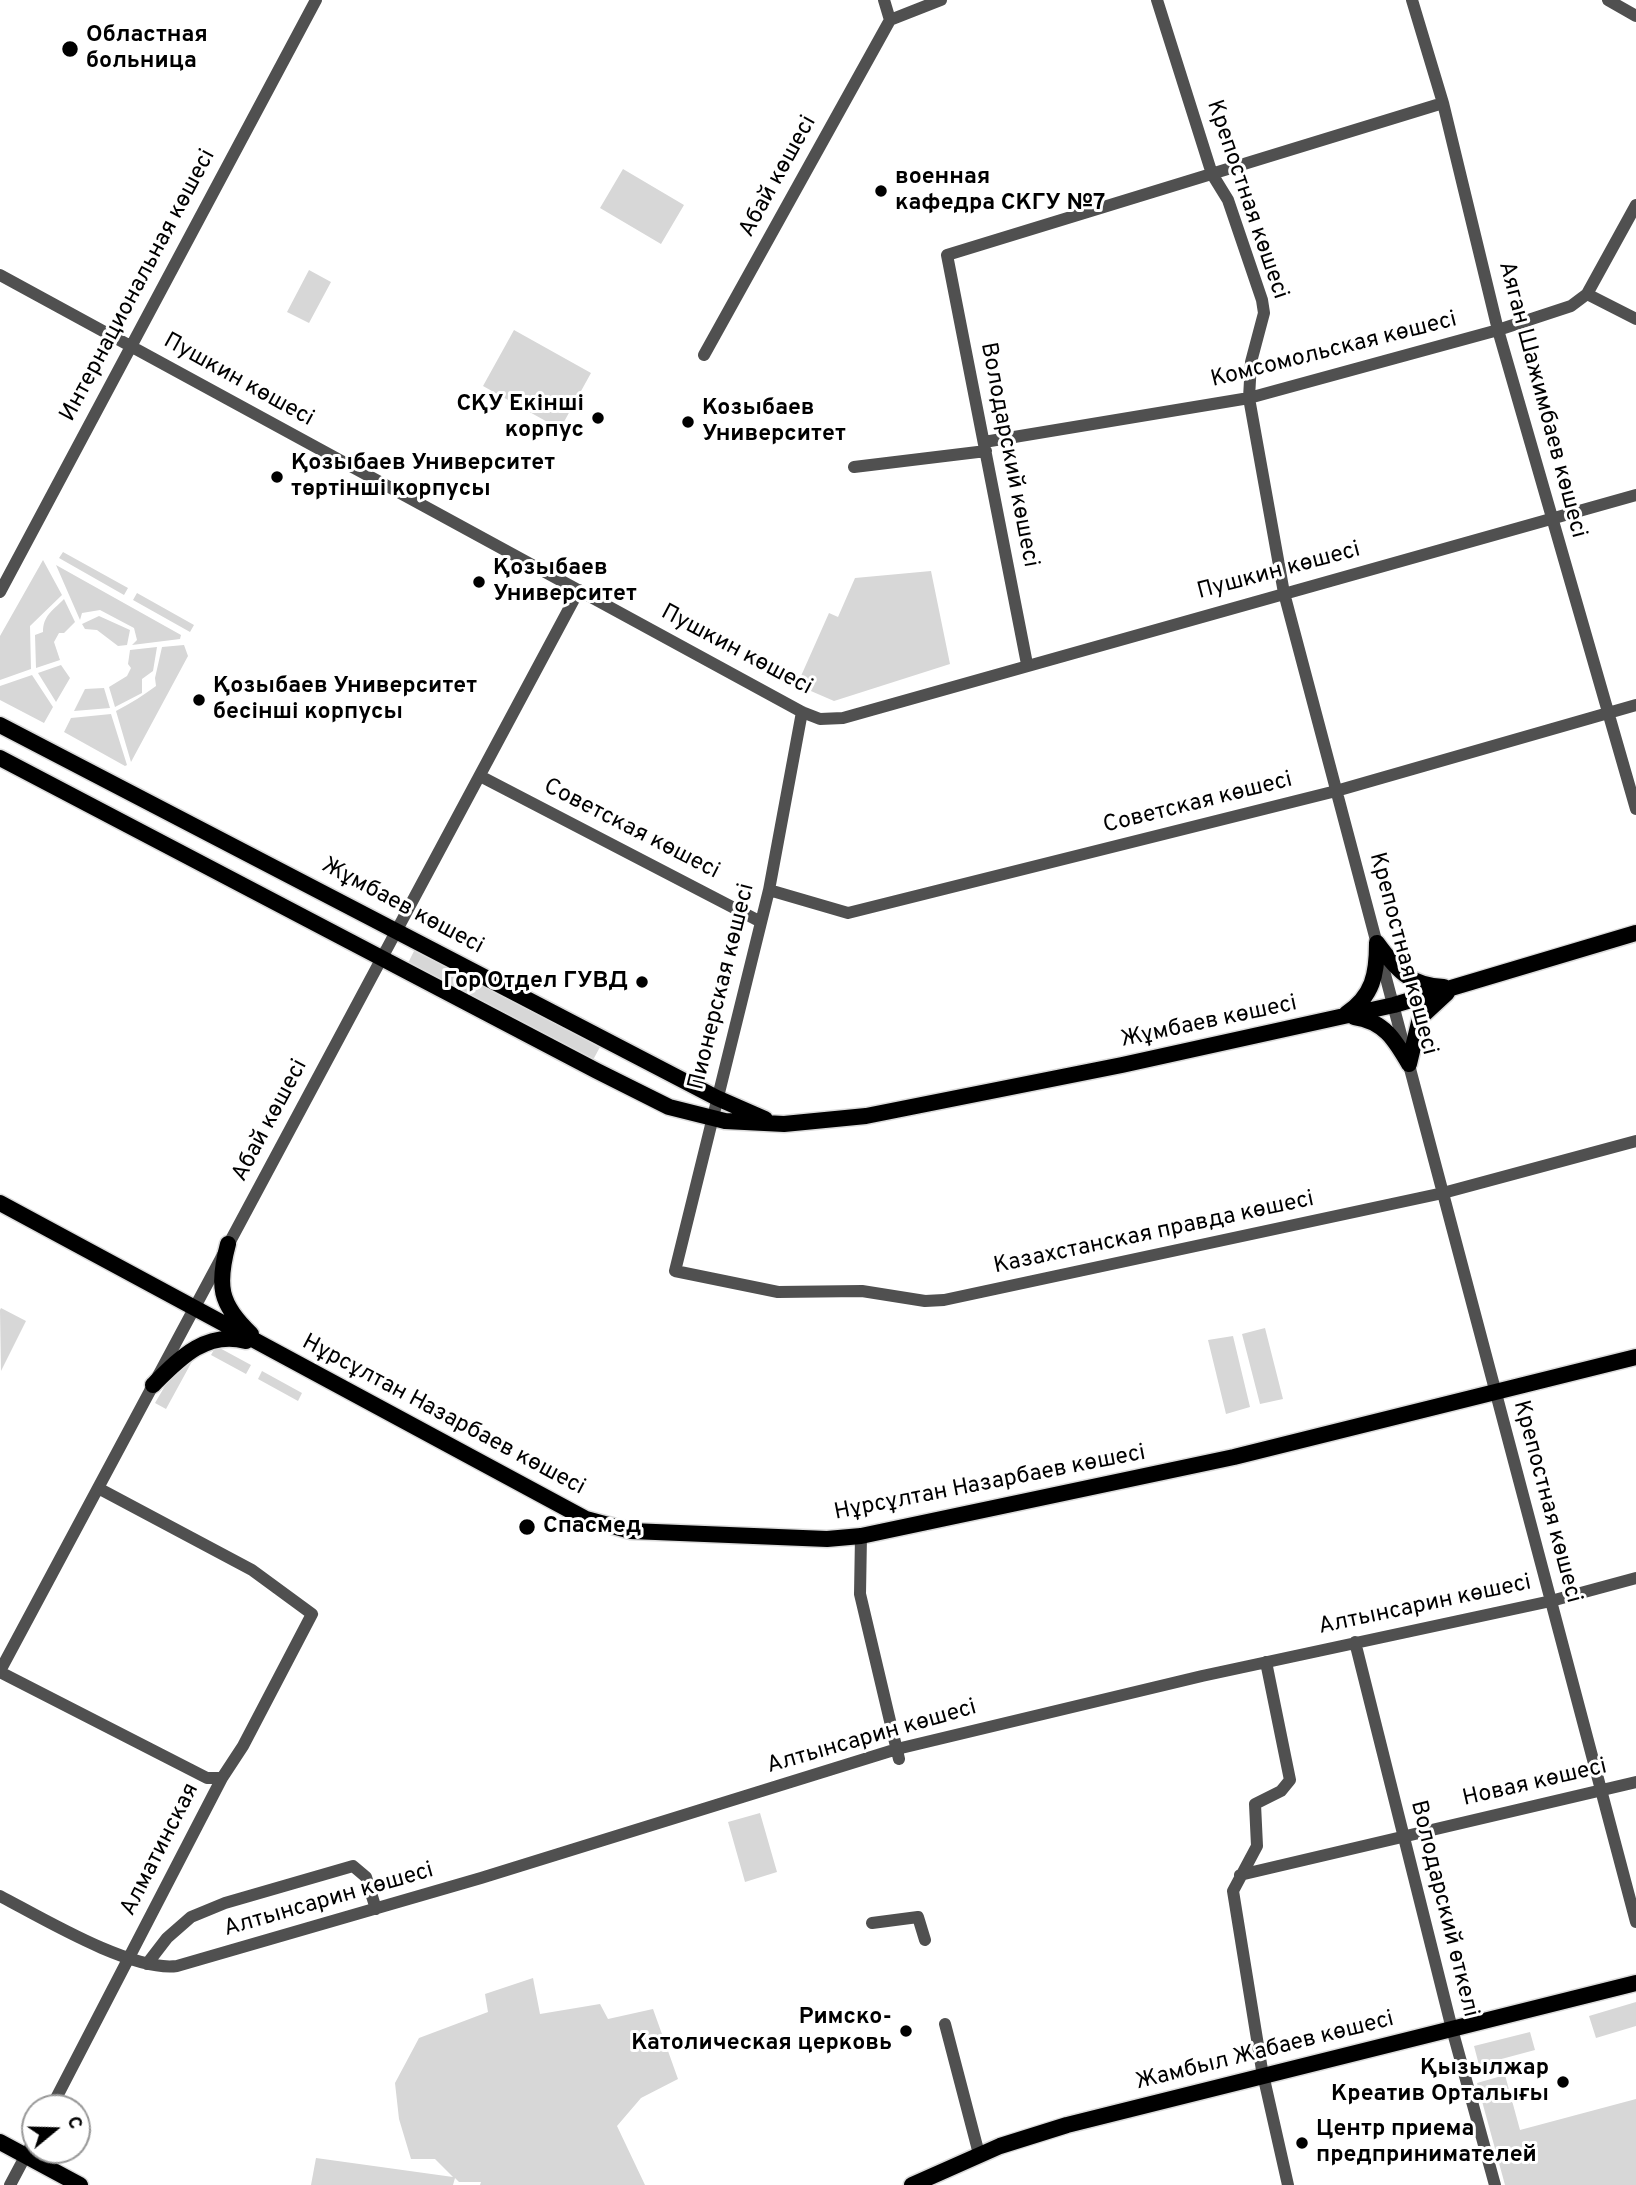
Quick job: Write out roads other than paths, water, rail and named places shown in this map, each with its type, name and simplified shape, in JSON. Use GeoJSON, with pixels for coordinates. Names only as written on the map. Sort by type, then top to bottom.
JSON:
{"type":"FeatureCollection","features":[{"type":"Feature","properties":{"kind":"main road","name":"Жұмбаев көшесі"},"geometry":{"type":"LineString","coordinates":[[0,725],[717,1098],[756,1116],[784,1124]]}},
{"type":"Feature","properties":{"kind":"main road","name":"Жұмбаев көшесі"},"geometry":{"type":"LineString","coordinates":[[0,758],[669,1107],[711,1118],[784,1124],[878,1113],[1394,1005],[1636,935]]}},
{"type":"Feature","properties":{"kind":"main road"},"geometry":{"type":"LineString","coordinates":[[1613,940],[1636,920]]}},
{"type":"Feature","properties":{"kind":"main road"},"geometry":{"type":"LineString","coordinates":[[1377,943],[1397,969],[1412,980],[1429,986],[1455,987]]}},
{"type":"Feature","properties":{"kind":"main road"},"geometry":{"type":"LineString","coordinates":[[1341,1017],[1357,1006],[1370,990],[1377,969],[1377,943]]}},
{"type":"Feature","properties":{"kind":"main road"},"geometry":{"type":"LineString","coordinates":[[1409,1064],[1420,1018],[1455,987]]}},
{"type":"Feature","properties":{"kind":"main road"},"geometry":{"type":"LineString","coordinates":[[1341,1017],[1364,1018],[1379,1024],[1409,1064]]}},
{"type":"Feature","properties":{"kind":"main road","name":"Нұрсұлтан Назарбаев көшесі"},"geometry":{"type":"LineString","coordinates":[[0,1203],[600,1525],[631,1531],[827,1539],[861,1536],[1177,1471],[1636,1357]]}},
{"type":"Feature","properties":{"kind":"main road"},"geometry":{"type":"LineString","coordinates":[[228,1244],[220,1278],[223,1295],[241,1324],[270,1349]]}},
{"type":"Feature","properties":{"kind":"main road"},"geometry":{"type":"LineString","coordinates":[[153,1385],[190,1351],[210,1340],[241,1339],[270,1349]]}},
{"type":"Feature","properties":{"kind":"main road","name":"Жамбыл Жабаев көшесі"},"geometry":{"type":"LineString","coordinates":[[912,2185],[979,2154],[1067,2125],[1636,1983]]}},
{"type":"Feature","properties":{"kind":"main road"},"geometry":{"type":"LineString","coordinates":[[0,2142],[21,2153]]}},
{"type":"Feature","properties":{"kind":"main road"},"geometry":{"type":"LineString","coordinates":[[41,2164],[80,2185]]}},
{"type":"Feature","properties":{"kind":"street","name":"Интернациональная көшесі"},"geometry":{"type":"LineString","coordinates":[[0,592],[316,0]]}},
{"type":"Feature","properties":{"kind":"street"},"geometry":{"type":"LineString","coordinates":[[884,0],[890,20],[941,0]]}},
{"type":"Feature","properties":{"kind":"street","name":"Крепостная көшесі"},"geometry":{"type":"LineString","coordinates":[[1157,0],[1212,174],[1228,200],[1262,300],[1264,313],[1251,362],[1249,398],[1284,593],[1636,1922]]}},
{"type":"Feature","properties":{"kind":"street","name":"Аяган Шажимбаев көшесі"},"geometry":{"type":"LineString","coordinates":[[1412,0],[1443,103],[1498,330],[1550,519],[1636,809]]}},
{"type":"Feature","properties":{"kind":"street"},"geometry":{"type":"LineString","coordinates":[[1608,0],[1636,16]]}},
{"type":"Feature","properties":{"kind":"street","name":"Абай көшесі"},"geometry":{"type":"LineString","coordinates":[[704,355],[890,20]]}},
{"type":"Feature","properties":{"kind":"street"},"geometry":{"type":"LineString","coordinates":[[1212,174],[1443,103]]}},
{"type":"Feature","properties":{"kind":"street","name":"Володарский көшесі"},"geometry":{"type":"LineString","coordinates":[[1027,664],[947,255],[1212,174]]}},
{"type":"Feature","properties":{"kind":"street"},"geometry":{"type":"LineString","coordinates":[[1636,205],[1587,293],[1636,319]]}},
{"type":"Feature","properties":{"kind":"street","name":"Пушкин көшесі"},"geometry":{"type":"LineString","coordinates":[[0,275],[802,712],[820,719],[843,718],[1027,664],[1636,495]]}},
{"type":"Feature","properties":{"kind":"street","name":"Комсомольская көшесі"},"geometry":{"type":"LineString","coordinates":[[854,467],[1249,398],[1498,330],[1571,306],[1587,293]]}},
{"type":"Feature","properties":{"kind":"street","name":"Абай көшесі"},"geometry":{"type":"LineString","coordinates":[[0,1672],[579,590]]}},
{"type":"Feature","properties":{"kind":"street","name":"Советская көшесі"},"geometry":{"type":"LineString","coordinates":[[769,890],[848,913],[1336,791],[1636,705]]}},
{"type":"Feature","properties":{"kind":"street","name":"Пионерская көшесі"},"geometry":{"type":"LineString","coordinates":[[675,1271],[769,890],[802,712]]}},
{"type":"Feature","properties":{"kind":"street","name":"Советская көшесі"},"geometry":{"type":"LineString","coordinates":[[481,776],[761,922]]}},
{"type":"Feature","properties":{"kind":"street","name":"Казахстанская правда көшесі"},"geometry":{"type":"LineString","coordinates":[[675,1271],[778,1292],[862,1291],[925,1301],[944,1300],[1443,1193],[1636,1141]]}},
{"type":"Feature","properties":{"kind":"street","name":"Алматинская"},"geometry":{"type":"LineString","coordinates":[[58,2094],[222,1778],[243,1746],[312,1614],[252,1570],[97,1488]]}},
{"type":"Feature","properties":{"kind":"street"},"geometry":{"type":"LineString","coordinates":[[861,1536],[860,1594],[898,1754]]}},
{"type":"Feature","properties":{"kind":"street","name":"Алтынсарин көшесі"},"geometry":{"type":"LineString","coordinates":[[0,1896],[130,1958],[169,1967],[376,1909],[898,1754],[1266,1662],[1551,1601],[1636,1578]]}},
{"type":"Feature","properties":{"kind":"street","name":"Володарский өткелі"},"geometry":{"type":"LineString","coordinates":[[1355,1643],[1452,2029],[1495,2185]]}},
{"type":"Feature","properties":{"kind":"street"},"geometry":{"type":"LineString","coordinates":[[1266,1662],[1290,1780],[1281,1791],[1255,1804],[1256,1846],[1233,1891],[1263,2075],[1288,2185]]}},
{"type":"Feature","properties":{"kind":"street"},"geometry":{"type":"LineString","coordinates":[[0,1672],[207,1778],[222,1778]]}},
{"type":"Feature","properties":{"kind":"street","name":"Новая көшесі"},"geometry":{"type":"LineString","coordinates":[[1240,1875],[1636,1782]]}},
{"type":"Feature","properties":{"kind":"street"},"geometry":{"type":"LineString","coordinates":[[147,1964],[167,1938],[191,1917],[225,1903],[353,1866],[366,1877],[376,1909]]}},
{"type":"Feature","properties":{"kind":"street"},"geometry":{"type":"LineString","coordinates":[[872,1923],[918,1917],[925,1940]]}},
{"type":"Feature","properties":{"kind":"street"},"geometry":{"type":"LineString","coordinates":[[945,2024],[979,2154]]}},
{"type":"Feature","properties":{"kind":"street"},"geometry":{"type":"LineString","coordinates":[[10,2185],[22,2164]]}},
{"type":"Feature","properties":{"kind":"place","name":"Областная больница"},"geometry":{"type":"Point","coordinates":[70,49]}},
{"type":"Feature","properties":{"kind":"place","name":"военная кафедра СКГУ №7"},"geometry":{"type":"Point","coordinates":[881,191]}},
{"type":"Feature","properties":{"kind":"place","name":"СҚУ Екінші корпус"},"geometry":{"type":"Point","coordinates":[598,418]}},
{"type":"Feature","properties":{"kind":"place","name":"Козыбаев Университет"},"geometry":{"type":"Point","coordinates":[688,422]}},
{"type":"Feature","properties":{"kind":"place","name":"Қозыбаев Университет төртінші корпусы"},"geometry":{"type":"Point","coordinates":[277,477]}},
{"type":"Feature","properties":{"kind":"place","name":"Қозыбаев Университет"},"geometry":{"type":"Point","coordinates":[479,582]}},
{"type":"Feature","properties":{"kind":"place","name":"Қозыбаев Университет бесінші корпусы"},"geometry":{"type":"Point","coordinates":[199,700]}},
{"type":"Feature","properties":{"kind":"place","name":"Гор Отдел ГУВД"},"geometry":{"type":"Point","coordinates":[642,982]}},
{"type":"Feature","properties":{"kind":"place","name":"Спасмед"},"geometry":{"type":"Point","coordinates":[527,1527]}},
{"type":"Feature","properties":{"kind":"place","name":"Римско- Католическая церковь"},"geometry":{"type":"Point","coordinates":[906,2031]}},
{"type":"Feature","properties":{"kind":"place","name":"Қызылжар Креатив Орталығы"},"geometry":{"type":"Point","coordinates":[1563,2082]}},
{"type":"Feature","properties":{"kind":"place","name":"Центр приема предпринимателей"},"geometry":{"type":"Point","coordinates":[1302,2143]}}]}
